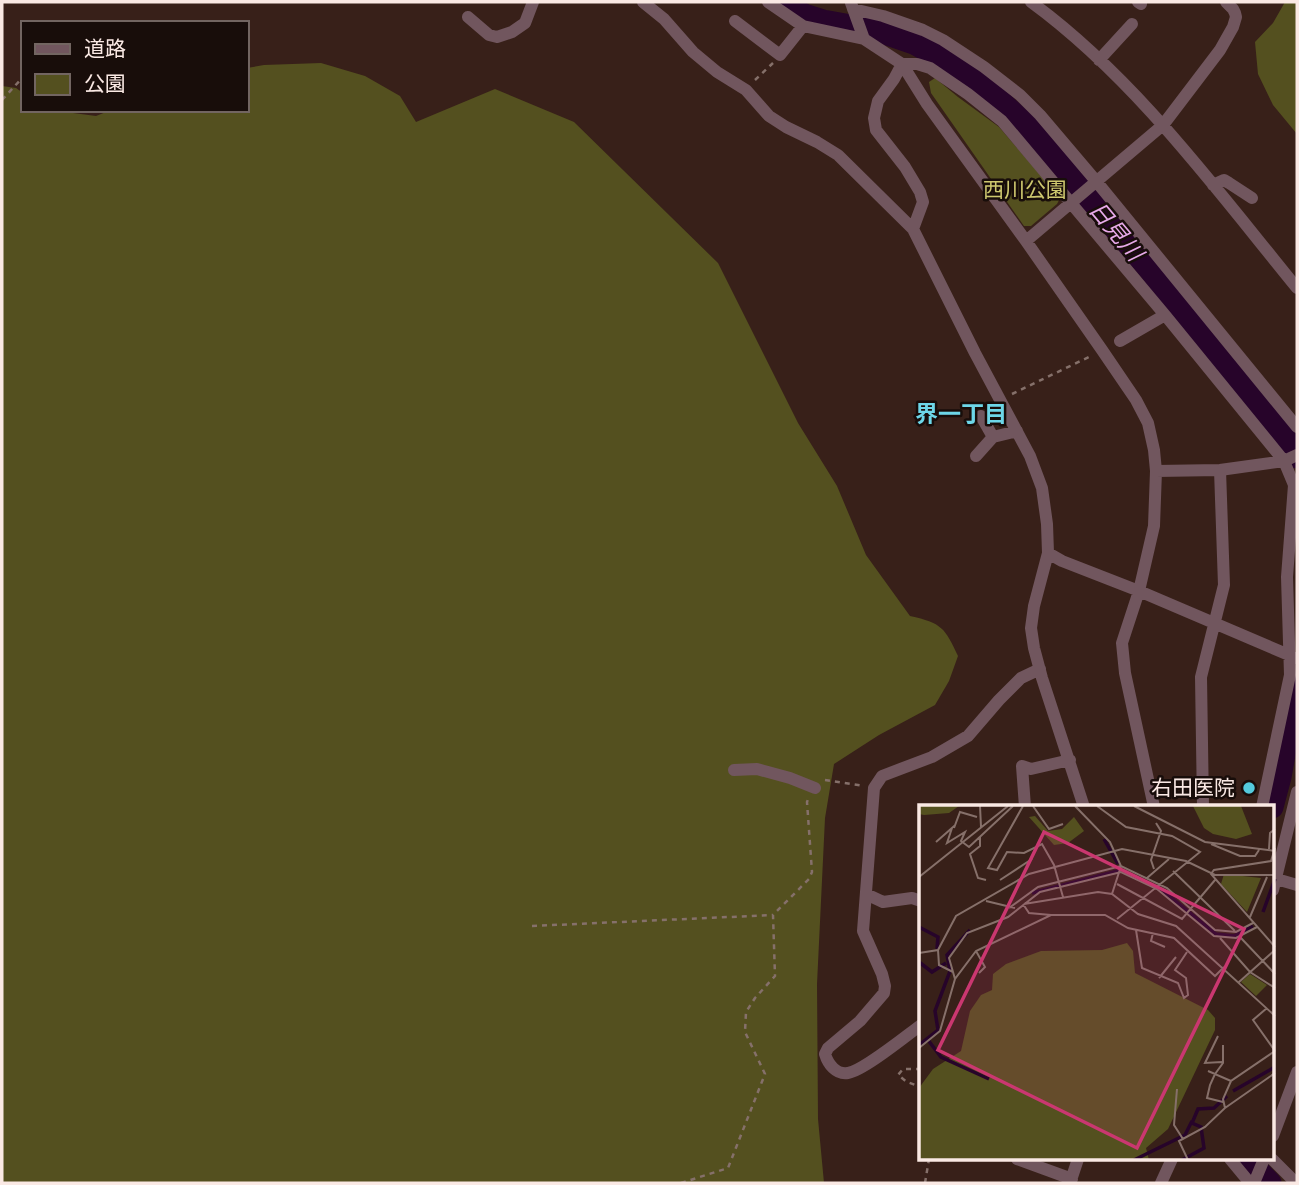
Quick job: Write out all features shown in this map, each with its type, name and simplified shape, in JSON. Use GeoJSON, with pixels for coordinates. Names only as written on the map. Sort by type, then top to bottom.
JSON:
{"type":"FeatureCollection","features":[{"type":"Feature","properties":{"kind":"street"},"geometry":{"type":"LineString","coordinates":[[468,17],[489,35],[496,37],[512,32],[525,23],[533,2]]}},
{"type":"Feature","properties":{"kind":"street"},"geometry":{"type":"LineString","coordinates":[[643,2],[664,19],[693,52],[717,72],[746,90],[769,116],[838,155],[914,229],[999,400],[1030,456],[1042,488],[1048,553],[1031,628],[1040,668],[1083,805]]}},
{"type":"Feature","properties":{"kind":"street"},"geometry":{"type":"LineString","coordinates":[[768,2],[803,26],[864,39],[902,64],[927,104],[1136,400],[1147,423],[1154,450],[1154,526],[1139,591],[1122,643],[1125,673],[1154,805]]}},
{"type":"Feature","properties":{"kind":"street"},"geometry":{"type":"LineString","coordinates":[[1031,2],[1060,23],[1163,125],[1297,288]]}},
{"type":"Feature","properties":{"kind":"street"},"geometry":{"type":"LineString","coordinates":[[1026,241],[1163,125],[1220,50],[1233,27],[1235,13],[1226,2]]}},
{"type":"Feature","properties":{"kind":"street"},"geometry":{"type":"LineString","coordinates":[[852,5],[864,39]]}},
{"type":"Feature","properties":{"kind":"street"},"geometry":{"type":"LineString","coordinates":[[852,5],[923,30],[943,40],[1020,95],[1096,181],[1297,427]]}},
{"type":"Feature","properties":{"kind":"street"},"geometry":{"type":"LineString","coordinates":[[735,21],[780,55],[803,26]]}},
{"type":"Feature","properties":{"kind":"street"},"geometry":{"type":"LineString","coordinates":[[1099,60],[1132,24]]}},
{"type":"Feature","properties":{"kind":"street"},"geometry":{"type":"LineString","coordinates":[[902,64],[878,101],[874,118],[876,131],[905,167],[920,192],[923,202],[914,229]]}},
{"type":"Feature","properties":{"kind":"street"},"geometry":{"type":"LineString","coordinates":[[902,64],[917,64],[930,68],[1002,121],[1284,461],[1294,485],[1287,577],[1294,658],[1262,805]]}},
{"type":"Feature","properties":{"kind":"street"},"geometry":{"type":"LineString","coordinates":[[1213,185],[1224,180],[1252,198]]}},
{"type":"Feature","properties":{"kind":"street"},"geometry":{"type":"LineString","coordinates":[[1120,341],[1165,315]]}},
{"type":"Feature","properties":{"kind":"street"},"geometry":{"type":"LineString","coordinates":[[981,416],[993,437]]}},
{"type":"Feature","properties":{"kind":"street"},"geometry":{"type":"LineString","coordinates":[[976,456],[993,437],[1017,431]]}},
{"type":"Feature","properties":{"kind":"street"},"geometry":{"type":"LineString","coordinates":[[1156,471],[1220,470],[1284,461],[1297,455]]}},
{"type":"Feature","properties":{"kind":"street"},"geometry":{"type":"LineString","coordinates":[[1203,805],[1201,677],[1224,585],[1220,470]]}},
{"type":"Feature","properties":{"kind":"street"},"geometry":{"type":"LineString","coordinates":[[1048,553],[1294,658]]}},
{"type":"Feature","properties":{"kind":"street"},"geometry":{"type":"LineString","coordinates":[[919,1026],[850,1073],[835,1070],[825,1054],[828,1048],[860,1021],[884,993],[882,974],[863,931],[874,788],[882,776],[932,757],[968,736],[1021,678],[1040,668]]}},
{"type":"Feature","properties":{"kind":"street"},"geometry":{"type":"LineString","coordinates":[[1026,805],[1022,766],[1031,769],[1070,760]]}},
{"type":"Feature","properties":{"kind":"street"},"geometry":{"type":"LineString","coordinates":[[734,770],[757,769],[815,788]]}},
{"type":"Feature","properties":{"kind":"street"},"geometry":{"type":"LineString","coordinates":[[1297,792],[1274,882],[1297,885]]}},
{"type":"Feature","properties":{"kind":"street"},"geometry":{"type":"LineString","coordinates":[[866,894],[883,902],[912,898],[919,900]]}},
{"type":"Feature","properties":{"kind":"street"},"geometry":{"type":"LineString","coordinates":[[1274,1133],[1297,1072]]}},
{"type":"Feature","properties":{"kind":"street"},"geometry":{"type":"LineString","coordinates":[[1019,1160],[1071,1181],[1078,1160]]}},
{"type":"Feature","properties":{"kind":"street"},"geometry":{"type":"LineString","coordinates":[[1161,1183],[1172,1160]]}},
{"type":"Feature","properties":{"kind":"street"},"geometry":{"type":"LineString","coordinates":[[1231,1160],[1252,1183],[1264,1160]]}},
{"type":"Feature","properties":{"kind":"street"},"geometry":{"type":"LineString","coordinates":[[1273,1160],[1296,1183]]}},
{"type":"Feature","properties":{"kind":"path"},"geometry":{"type":"LineString","coordinates":[[746,90],[780,55]]}},
{"type":"Feature","properties":{"kind":"path"},"geometry":{"type":"LineString","coordinates":[[2,100],[21,79]]}},
{"type":"Feature","properties":{"kind":"path"},"geometry":{"type":"LineString","coordinates":[[999,400],[1102,350]]}},
{"type":"Feature","properties":{"kind":"path"},"geometry":{"type":"LineString","coordinates":[[532,926],[773,915],[809,879],[812,872],[807,802],[815,788],[825,780],[874,788]]}},
{"type":"Feature","properties":{"kind":"path"},"geometry":{"type":"LineString","coordinates":[[681,1183],[728,1168],[765,1074],[745,1032],[746,1012],[775,976],[773,915]]}},
{"type":"Feature","properties":{"kind":"path"},"geometry":{"type":"LineString","coordinates":[[919,1069],[903,1069],[898,1075],[919,1086]]}},
{"type":"Feature","properties":{"kind":"path"},"geometry":{"type":"LineString","coordinates":[[925,1183],[929,1160]]}},
{"type":"Feature","properties":{"kind":"green space"},"geometry":{"type":"Polygon","coordinates":[[[1285,2],[1297,2],[1297,134],[1273,105],[1258,74],[1255,42],[1273,23],[1285,2]]]}},
{"type":"Feature","properties":{"kind":"green space"},"geometry":{"type":"Polygon","coordinates":[[[321,63],[365,76],[400,96],[416,122],[495,89],[574,122],[718,263],[798,423],[837,486],[866,555],[910,616],[936,624],[950,639],[958,656],[949,681],[935,705],[879,735],[834,764],[825,818],[817,984],[818,1119],[824,1183],[2,1183],[2,86],[21,92],[21,112],[65,112],[96,116],[106,112],[248,112],[248,68],[321,63]]]}},
{"type":"Feature","properties":{"kind":"green space","name":"西川公園"},"geometry":{"type":"Polygon","coordinates":[[[935,78],[999,127],[1060,198],[1057,204],[1031,226],[1024,226],[931,93],[929,82],[935,78]]]}},
{"type":"Feature","properties":{"kind":"waterway","name":"日見川"},"geometry":{"type":"LineString","coordinates":[[784,2],[804,15],[823,21],[879,31],[914,43],[955,66],[998,99],[1027,126],[1150,270],[1293,448],[1297,457]]}},
{"type":"Feature","properties":{"kind":"waterway","name":"日見川"},"geometry":{"type":"LineString","coordinates":[[1293,448],[1297,445]]}},
{"type":"Feature","properties":{"kind":"waterway","name":"日見川"},"geometry":{"type":"LineString","coordinates":[[1273,805],[1297,682]]}},
{"type":"Feature","properties":{"kind":"waterway","name":"日見川"},"geometry":{"type":"LineString","coordinates":[[1248,1160],[1270,1183]]}},
{"type":"Feature","properties":{"kind":"place","name":"右田医院"},"geometry":{"type":"Point","coordinates":[1249,788]}},
{"type":"Feature","properties":{"kind":"district","name":"界一丁目"},"geometry":{"type":"Point","coordinates":[961,414]}}]}
